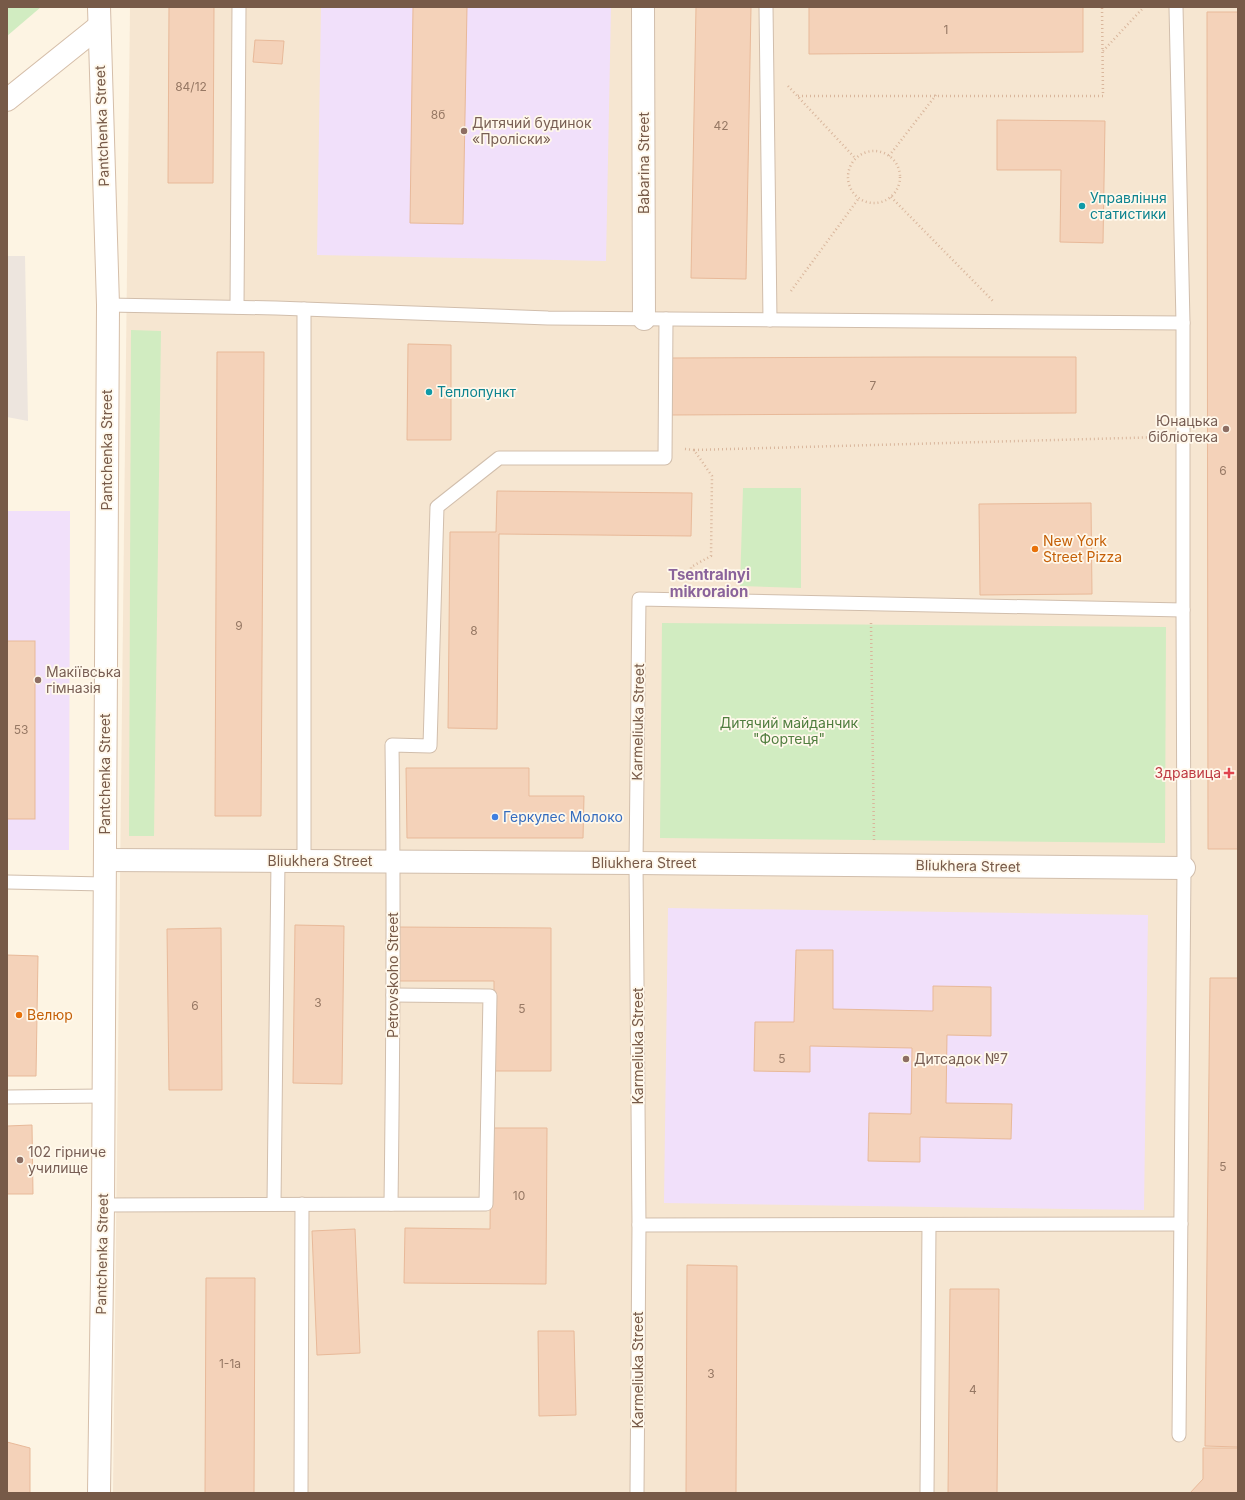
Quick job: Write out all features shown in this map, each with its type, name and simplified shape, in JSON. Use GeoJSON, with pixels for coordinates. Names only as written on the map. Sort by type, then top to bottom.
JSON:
{"type":"FeatureCollection","features":[{"type":"Feature","properties":{"kind":"street","name":"Babarina Street"},"geometry":{"type":"LineString","coordinates":[[643,7],[644,319]]}},
{"type":"Feature","properties":{"kind":"street"},"geometry":{"type":"LineString","coordinates":[[7,100],[98,17]]}},
{"type":"Feature","properties":{"kind":"street","name":"Pantchenka Street"},"geometry":{"type":"LineString","coordinates":[[98,17],[108,305],[104,1096],[99,1493]]}},
{"type":"Feature","properties":{"kind":"street","name":"Bliukhera Street"},"geometry":{"type":"LineString","coordinates":[[105,860],[1184,868]]}},
{"type":"Feature","properties":{"kind":"lane"},"geometry":{"type":"LineString","coordinates":[[237,307],[238,7]]}},
{"type":"Feature","properties":{"kind":"lane"},"geometry":{"type":"LineString","coordinates":[[766,7],[770,320]]}},
{"type":"Feature","properties":{"kind":"lane"},"geometry":{"type":"LineString","coordinates":[[1176,7],[1183,323],[1184,868],[1179,1435]]}},
{"type":"Feature","properties":{"kind":"lane"},"geometry":{"type":"LineString","coordinates":[[108,305],[237,307],[548,318],[1183,323]]}},
{"type":"Feature","properties":{"kind":"lane"},"geometry":{"type":"LineString","coordinates":[[304,309],[304,861]]}},
{"type":"Feature","properties":{"kind":"lane","name":"Petrovskoho Street"},"geometry":{"type":"LineString","coordinates":[[391,1204],[394,862],[392,745],[430,746],[437,507],[499,458],[665,458],[666,319]]}},
{"type":"Feature","properties":{"kind":"lane","name":"Karmeliuka Street"},"geometry":{"type":"LineString","coordinates":[[637,1493],[639,1225],[636,863],[639,599],[1183,610]]}},
{"type":"Feature","properties":{"kind":"lane"},"geometry":{"type":"LineString","coordinates":[[274,1204],[278,861]]}},
{"type":"Feature","properties":{"kind":"lane"},"geometry":{"type":"LineString","coordinates":[[7,882],[105,884]]}},
{"type":"Feature","properties":{"kind":"lane"},"geometry":{"type":"LineString","coordinates":[[103,1205],[486,1204],[490,996],[393,995]]}},
{"type":"Feature","properties":{"kind":"lane"},"geometry":{"type":"LineString","coordinates":[[7,1097],[104,1096]]}},
{"type":"Feature","properties":{"kind":"lane"},"geometry":{"type":"LineString","coordinates":[[301,1493],[302,1204]]}},
{"type":"Feature","properties":{"kind":"lane"},"geometry":{"type":"LineString","coordinates":[[639,1225],[1181,1224]]}},
{"type":"Feature","properties":{"kind":"lane"},"geometry":{"type":"LineString","coordinates":[[927,1493],[928,1225]]}},
{"type":"Feature","properties":{"kind":"path"},"geometry":{"type":"LineString","coordinates":[[798,96],[1103,96],[1102,7]]}},
{"type":"Feature","properties":{"kind":"path"},"geometry":{"type":"LineString","coordinates":[[1102,51],[1144,7]]}},
{"type":"Feature","properties":{"kind":"path"},"geometry":{"type":"LineString","coordinates":[[767,62],[856,159]]}},
{"type":"Feature","properties":{"kind":"path"},"geometry":{"type":"LineString","coordinates":[[889,156],[936,95]]}},
{"type":"Feature","properties":{"kind":"path"},"geometry":{"type":"LineString","coordinates":[[872,151],[881,152],[895,161],[900,176],[899,184],[891,197],[876,203],[867,202],[859,198],[853,192],[849,183],[848,175],[851,166],[856,159],[863,154],[872,151]]}},
{"type":"Feature","properties":{"kind":"path"},"geometry":{"type":"LineString","coordinates":[[891,197],[1013,322]]}},
{"type":"Feature","properties":{"kind":"path"},"geometry":{"type":"LineString","coordinates":[[770,320],[859,198]]}},
{"type":"Feature","properties":{"kind":"path"},"geometry":{"type":"LineString","coordinates":[[694,450],[1091,440],[1183,436]]}},
{"type":"Feature","properties":{"kind":"path"},"geometry":{"type":"LineString","coordinates":[[871,622],[875,865]]}},
{"type":"Feature","properties":{"kind":"shaded area","name":"Tsentralnyi mikroraion"},"geometry":{"type":"Polygon","coordinates":[[[130,7],[1238,7],[1238,1493],[113,1493],[130,7]]]}},
{"type":"Feature","properties":{"kind":"shaded area","name":"Дитячий будинок «Проліски»"},"geometry":{"type":"Polygon","coordinates":[[[321,7],[611,7],[606,261],[317,255],[321,7]]]}},
{"type":"Feature","properties":{"kind":"shaded area"},"geometry":{"type":"Polygon","coordinates":[[[7,256],[25,256],[28,421],[7,417],[7,256]]]}},
{"type":"Feature","properties":{"kind":"shaded area","name":"Макіївська гімназія"},"geometry":{"type":"Polygon","coordinates":[[[7,511],[70,511],[69,850],[7,850],[7,511]]]}},
{"type":"Feature","properties":{"kind":"shaded area","name":"Дитсадок №7"},"geometry":{"type":"Polygon","coordinates":[[[668,908],[1148,915],[1144,1210],[664,1203],[668,908]]]}},
{"type":"Feature","properties":{"kind":"green space"},"geometry":{"type":"Polygon","coordinates":[[[7,7],[41,7],[7,36],[7,7]]]}},
{"type":"Feature","properties":{"kind":"green space"},"geometry":{"type":"Polygon","coordinates":[[[131,330],[161,331],[154,836],[129,836],[131,330]]]}},
{"type":"Feature","properties":{"kind":"green space"},"geometry":{"type":"Polygon","coordinates":[[[743,488],[801,488],[801,588],[740,586],[743,488]]]}},
{"type":"Feature","properties":{"kind":"green space","name":"Дитячий майданчик \"Фортеця\""},"geometry":{"type":"Polygon","coordinates":[[[662,623],[1166,627],[1165,843],[660,838],[662,623]]]}},
{"type":"Feature","properties":{"kind":"building"},"geometry":{"type":"Polygon","coordinates":[[[169,7],[214,7],[213,183],[168,183],[169,7]]]}},
{"type":"Feature","properties":{"kind":"building"},"geometry":{"type":"Polygon","coordinates":[[[413,7],[467,7],[463,224],[410,223],[413,7]]]}},
{"type":"Feature","properties":{"kind":"building"},"geometry":{"type":"Polygon","coordinates":[[[696,7],[751,7],[746,279],[691,278],[696,7]]]}},
{"type":"Feature","properties":{"kind":"building"},"geometry":{"type":"Polygon","coordinates":[[[809,7],[1083,7],[1083,52],[809,54],[809,7]]]}},
{"type":"Feature","properties":{"kind":"building"},"geometry":{"type":"Polygon","coordinates":[[[1207,12],[1238,12],[1238,849],[1208,849],[1207,12]]]}},
{"type":"Feature","properties":{"kind":"building"},"geometry":{"type":"Polygon","coordinates":[[[255,40],[284,41],[282,64],[253,62],[255,40]]]}},
{"type":"Feature","properties":{"kind":"building","name":"Управління статистики"},"geometry":{"type":"Polygon","coordinates":[[[997,120],[1105,121],[1103,243],[1060,242],[1061,170],[997,170],[997,120]]]}},
{"type":"Feature","properties":{"kind":"building","name":"Теплопункт"},"geometry":{"type":"Polygon","coordinates":[[[408,344],[451,345],[451,440],[407,440],[408,344]]]}},
{"type":"Feature","properties":{"kind":"building"},"geometry":{"type":"Polygon","coordinates":[[[217,352],[264,352],[261,816],[215,816],[217,352]]]}},
{"type":"Feature","properties":{"kind":"building"},"geometry":{"type":"Polygon","coordinates":[[[1076,357],[1076,413],[670,415],[670,358],[1076,357]]]}},
{"type":"Feature","properties":{"kind":"building"},"geometry":{"type":"Polygon","coordinates":[[[497,491],[692,493],[691,536],[499,534],[497,729],[448,728],[450,532],[496,532],[497,491]]]}},
{"type":"Feature","properties":{"kind":"building","name":"New York Street Pizza"},"geometry":{"type":"Polygon","coordinates":[[[1091,503],[1092,594],[980,595],[979,504],[1091,503]]]}},
{"type":"Feature","properties":{"kind":"building"},"geometry":{"type":"Polygon","coordinates":[[[7,641],[35,641],[35,819],[7,819],[7,641]]]}},
{"type":"Feature","properties":{"kind":"building","name":"Геркулес Молоко"},"geometry":{"type":"Polygon","coordinates":[[[406,768],[529,768],[529,796],[584,796],[583,838],[407,838],[406,768]]]}},
{"type":"Feature","properties":{"kind":"building"},"geometry":{"type":"Polygon","coordinates":[[[295,925],[344,926],[342,1084],[293,1083],[295,925]]]}},
{"type":"Feature","properties":{"kind":"building"},"geometry":{"type":"Polygon","coordinates":[[[397,927],[551,928],[551,1071],[494,1071],[494,981],[397,981],[397,927]]]}},
{"type":"Feature","properties":{"kind":"building"},"geometry":{"type":"Polygon","coordinates":[[[221,928],[222,1090],[169,1090],[167,929],[221,928]]]}},
{"type":"Feature","properties":{"kind":"building"},"geometry":{"type":"Polygon","coordinates":[[[796,950],[833,950],[833,1009],[933,1011],[933,986],[991,987],[991,1036],[947,1035],[946,1103],[1012,1104],[1011,1139],[920,1137],[920,1162],[868,1161],[869,1113],[911,1114],[912,1048],[810,1046],[810,1072],[754,1071],[755,1022],[794,1022],[796,950]]]}},
{"type":"Feature","properties":{"kind":"building"},"geometry":{"type":"Polygon","coordinates":[[[7,955],[38,956],[36,1076],[7,1076],[7,955]]]}},
{"type":"Feature","properties":{"kind":"building"},"geometry":{"type":"Polygon","coordinates":[[[1210,978],[1238,978],[1238,1447],[1205,1446],[1210,978]]]}},
{"type":"Feature","properties":{"kind":"building","name":"102 гірниче училище"},"geometry":{"type":"Polygon","coordinates":[[[32,1125],[33,1194],[7,1194],[7,1126],[32,1125]]]}},
{"type":"Feature","properties":{"kind":"building"},"geometry":{"type":"Polygon","coordinates":[[[491,1128],[547,1128],[546,1284],[404,1283],[405,1228],[490,1229],[491,1128]]]}},
{"type":"Feature","properties":{"kind":"building"},"geometry":{"type":"Polygon","coordinates":[[[355,1229],[360,1353],[317,1355],[312,1231],[355,1229]]]}},
{"type":"Feature","properties":{"kind":"building"},"geometry":{"type":"Polygon","coordinates":[[[687,1265],[737,1266],[736,1493],[686,1493],[687,1265]]]}},
{"type":"Feature","properties":{"kind":"building"},"geometry":{"type":"Polygon","coordinates":[[[206,1278],[255,1278],[254,1493],[205,1493],[206,1278]]]}},
{"type":"Feature","properties":{"kind":"building"},"geometry":{"type":"Polygon","coordinates":[[[950,1289],[999,1289],[997,1493],[948,1493],[950,1289]]]}},
{"type":"Feature","properties":{"kind":"building"},"geometry":{"type":"Polygon","coordinates":[[[538,1331],[574,1331],[576,1415],[539,1416],[538,1331]]]}},
{"type":"Feature","properties":{"kind":"building"},"geometry":{"type":"Polygon","coordinates":[[[7,1442],[30,1448],[30,1493],[7,1493],[7,1442]]]}},
{"type":"Feature","properties":{"kind":"building"},"geometry":{"type":"Polygon","coordinates":[[[1203,1448],[1238,1448],[1238,1493],[1190,1493],[1203,1479],[1203,1448]]]}},
{"type":"Feature","properties":{"kind":"place","name":"Дитячий будинок «Проліски»"},"geometry":{"type":"Point","coordinates":[464,131]}},
{"type":"Feature","properties":{"kind":"place","name":"Управління статистики"},"geometry":{"type":"Point","coordinates":[1082,206]}},
{"type":"Feature","properties":{"kind":"place","name":"Теплопункт"},"geometry":{"type":"Point","coordinates":[429,392]}},
{"type":"Feature","properties":{"kind":"place","name":"Юнацька бібліотека"},"geometry":{"type":"Point","coordinates":[1226,429]}},
{"type":"Feature","properties":{"kind":"place","name":"New York Street Pizza"},"geometry":{"type":"Point","coordinates":[1035,549]}},
{"type":"Feature","properties":{"kind":"place","name":"Макіївська гімназія"},"geometry":{"type":"Point","coordinates":[38,680]}},
{"type":"Feature","properties":{"kind":"place","name":"Здравица"},"geometry":{"type":"Point","coordinates":[1229,773]}},
{"type":"Feature","properties":{"kind":"place","name":"Геркулес Молоко"},"geometry":{"type":"Point","coordinates":[495,817]}},
{"type":"Feature","properties":{"kind":"place","name":"Велюр"},"geometry":{"type":"Point","coordinates":[19,1015]}},
{"type":"Feature","properties":{"kind":"place","name":"Дитсадок №7"},"geometry":{"type":"Point","coordinates":[906,1059]}},
{"type":"Feature","properties":{"kind":"place","name":"102 гірниче училище"},"geometry":{"type":"Point","coordinates":[20,1160]}},
{"type":"Feature","properties":{"kind":"district","name":"Tsentralnyi mikroraion"},"geometry":{"type":"Point","coordinates":[709,584]}}]}
